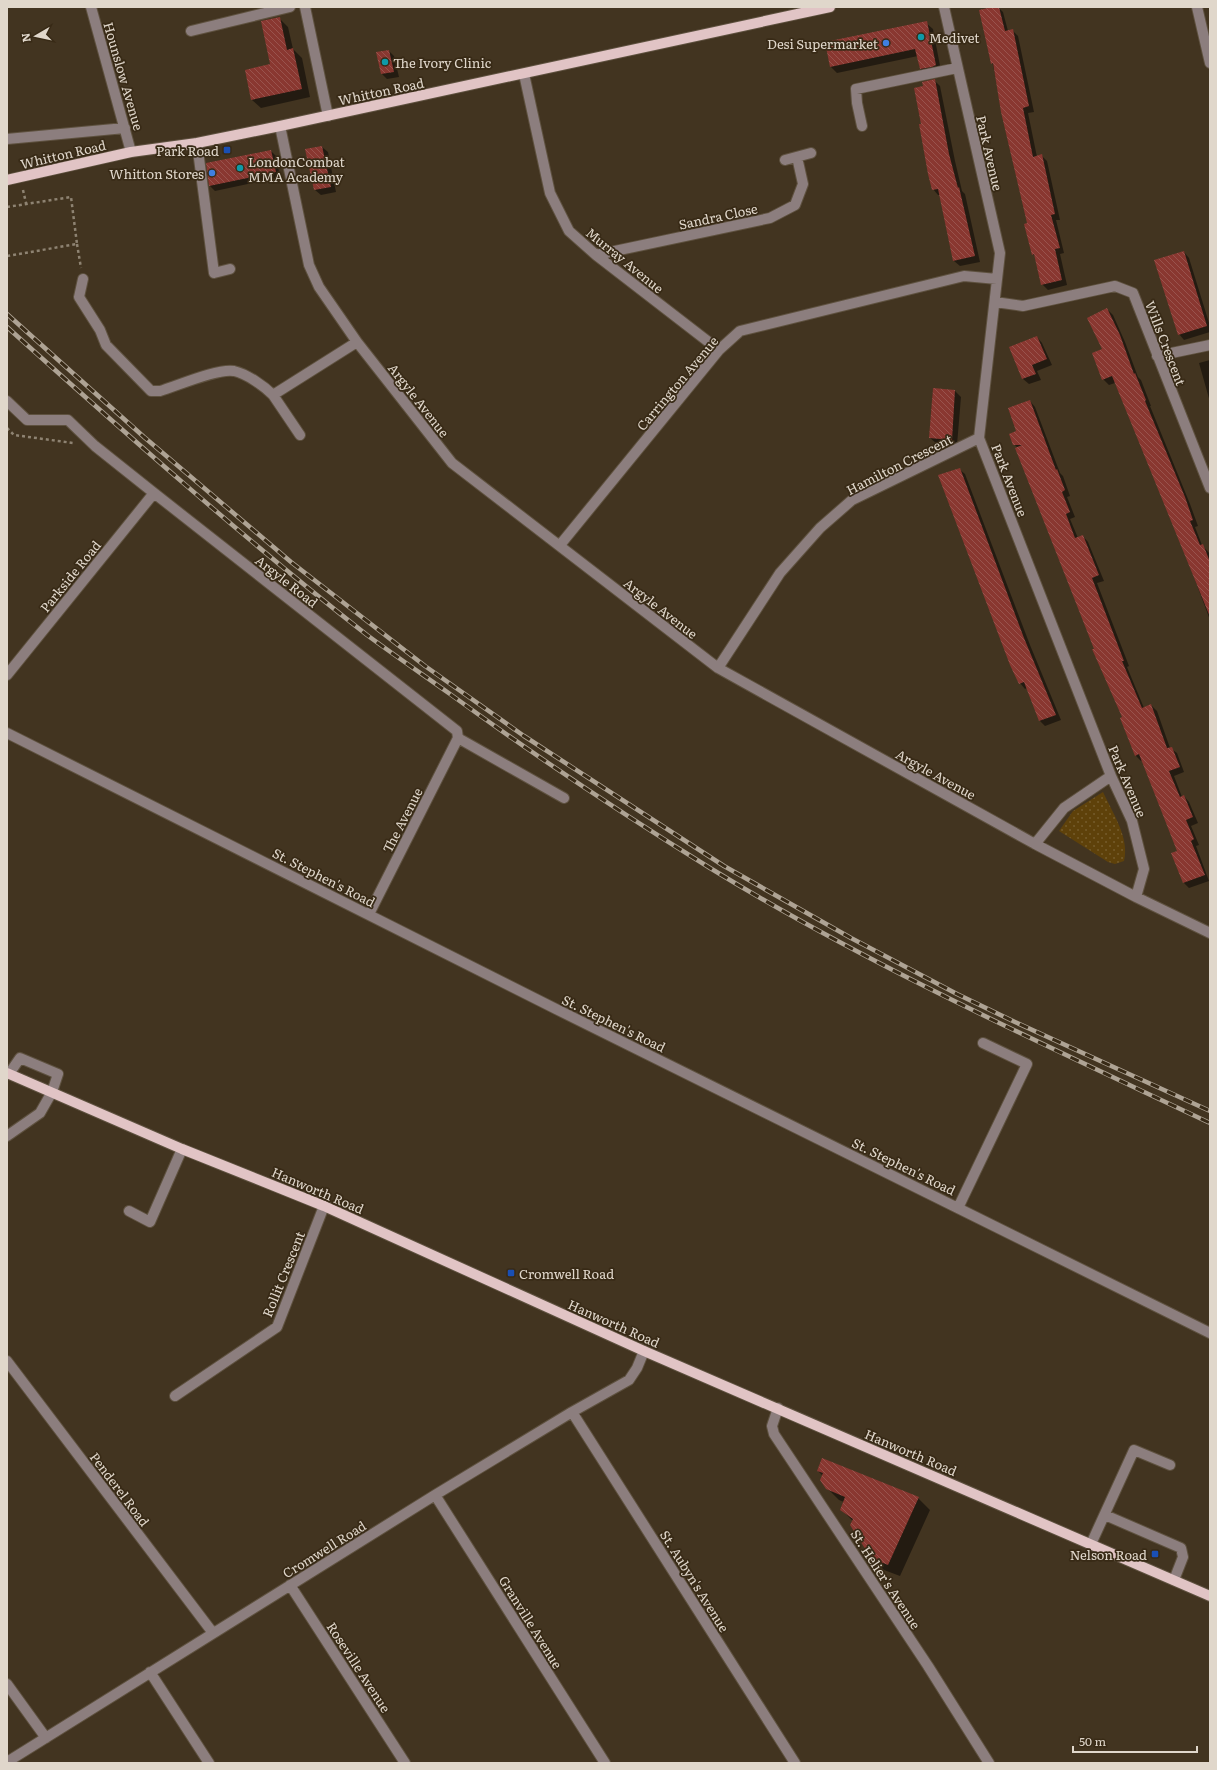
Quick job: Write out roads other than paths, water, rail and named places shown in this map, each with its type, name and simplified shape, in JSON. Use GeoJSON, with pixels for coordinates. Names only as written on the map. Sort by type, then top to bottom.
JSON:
{"type":"FeatureCollection","features":[{"type":"Feature","properties":{"kind":"main road","name":"Whitton Road"},"geometry":{"type":"LineString","coordinates":[[7,180],[131,152],[197,143],[328,116],[830,7]]}},
{"type":"Feature","properties":{"kind":"main road","name":"Hanworth Road"},"geometry":{"type":"LineString","coordinates":[[8,1073],[182,1149],[324,1206],[644,1351],[1210,1596]]}},
{"type":"Feature","properties":{"kind":"street","name":"Hounslow Avenue"},"geometry":{"type":"LineString","coordinates":[[91,7],[131,152]]}},
{"type":"Feature","properties":{"kind":"street"},"geometry":{"type":"LineString","coordinates":[[191,31],[290,7]]}},
{"type":"Feature","properties":{"kind":"street"},"geometry":{"type":"LineString","coordinates":[[305,7],[328,116]]}},
{"type":"Feature","properties":{"kind":"street","name":"Park Avenue"},"geometry":{"type":"LineString","coordinates":[[944,7],[1000,253],[979,438],[1111,776],[1132,821],[1144,868],[1136,897]]}},
{"type":"Feature","properties":{"kind":"street"},"geometry":{"type":"LineString","coordinates":[[1197,7],[1210,64]]}},
{"type":"Feature","properties":{"kind":"street"},"geometry":{"type":"LineString","coordinates":[[862,126],[856,103],[856,89],[958,68]]}},
{"type":"Feature","properties":{"kind":"street","name":"Murray Avenue"},"geometry":{"type":"LineString","coordinates":[[524,74],[550,193],[569,231],[596,255],[719,350]]}},
{"type":"Feature","properties":{"kind":"street","name":"Argyle Avenue"},"geometry":{"type":"LineString","coordinates":[[280,126],[309,265],[319,287],[357,342],[452,463],[718,668],[1035,844],[1136,897],[1210,932]]}},
{"type":"Feature","properties":{"kind":"street"},"geometry":{"type":"LineString","coordinates":[[7,139],[125,128]]}},
{"type":"Feature","properties":{"kind":"street"},"geometry":{"type":"LineString","coordinates":[[197,143],[214,273],[230,269]]}},
{"type":"Feature","properties":{"kind":"street"},"geometry":{"type":"LineString","coordinates":[[785,160],[811,153]]}},
{"type":"Feature","properties":{"kind":"street","name":"Sandra Close"},"geometry":{"type":"LineString","coordinates":[[596,255],[770,218],[795,205],[803,184],[797,157]]}},
{"type":"Feature","properties":{"kind":"street","name":"Carrington Avenue"},"geometry":{"type":"LineString","coordinates":[[560,545],[719,350],[740,331],[964,276],[997,279]]}},
{"type":"Feature","properties":{"kind":"street"},"geometry":{"type":"LineString","coordinates":[[83,279],[79,297],[100,330],[106,345],[151,391],[160,392],[218,372],[234,371],[263,385],[273,395],[300,435]]}},
{"type":"Feature","properties":{"kind":"street","name":"Wills Crescent"},"geometry":{"type":"LineString","coordinates":[[995,302],[1022,306],[1115,286],[1133,293],[1210,488]]}},
{"type":"Feature","properties":{"kind":"street"},"geometry":{"type":"LineString","coordinates":[[273,395],[357,342]]}},
{"type":"Feature","properties":{"kind":"street"},"geometry":{"type":"LineString","coordinates":[[1157,356],[1210,345]]}},
{"type":"Feature","properties":{"kind":"street","name":"Argyle Road"},"geometry":{"type":"LineString","coordinates":[[7,401],[27,420],[68,420],[95,446],[457,732],[458,738]]}},
{"type":"Feature","properties":{"kind":"street","name":"Hamilton Crescent"},"geometry":{"type":"LineString","coordinates":[[718,668],[780,573],[820,528],[852,500],[979,438]]}},
{"type":"Feature","properties":{"kind":"street","name":"Parkside Road"},"geometry":{"type":"LineString","coordinates":[[7,675],[154,493]]}},
{"type":"Feature","properties":{"kind":"street","name":"St. Stephen's Road"},"geometry":{"type":"LineString","coordinates":[[7,733],[563,1012],[1210,1333]]}},
{"type":"Feature","properties":{"kind":"street"},"geometry":{"type":"LineString","coordinates":[[458,738],[564,798]]}},
{"type":"Feature","properties":{"kind":"street","name":"The Avenue"},"geometry":{"type":"LineString","coordinates":[[369,914],[458,738]]}},
{"type":"Feature","properties":{"kind":"street"},"geometry":{"type":"LineString","coordinates":[[1035,844],[1064,808],[1111,776]]}},
{"type":"Feature","properties":{"kind":"street"},"geometry":{"type":"LineString","coordinates":[[958,1208],[1027,1064],[983,1043]]}},
{"type":"Feature","properties":{"kind":"street"},"geometry":{"type":"LineString","coordinates":[[7,1136],[40,1113],[52,1092],[58,1074],[20,1058],[8,1073]]}},
{"type":"Feature","properties":{"kind":"street"},"geometry":{"type":"LineString","coordinates":[[129,1211],[150,1222],[182,1149]]}},
{"type":"Feature","properties":{"kind":"street","name":"Rollit Crescent"},"geometry":{"type":"LineString","coordinates":[[175,1396],[277,1327],[324,1206]]}},
{"type":"Feature","properties":{"kind":"street","name":"Cromwell Road"},"geometry":{"type":"LineString","coordinates":[[12,1761],[150,1672],[290,1585],[572,1412],[629,1380],[637,1368],[644,1351]]}},
{"type":"Feature","properties":{"kind":"street","name":"Penderel Road"},"geometry":{"type":"LineString","coordinates":[[7,1361],[213,1633]]}},
{"type":"Feature","properties":{"kind":"street","name":"St. Helier's Avenue"},"geometry":{"type":"LineString","coordinates":[[778,1408],[772,1426],[774,1434],[928,1666],[989,1763]]}},
{"type":"Feature","properties":{"kind":"street","name":"St. Aubyn's Avenue"},"geometry":{"type":"LineString","coordinates":[[572,1412],[795,1763]]}},
{"type":"Feature","properties":{"kind":"street"},"geometry":{"type":"LineString","coordinates":[[1091,1544],[1134,1450],[1170,1465]]}},
{"type":"Feature","properties":{"kind":"street","name":"Granville Avenue"},"geometry":{"type":"LineString","coordinates":[[436,1495],[605,1763]]}},
{"type":"Feature","properties":{"kind":"street"},"geometry":{"type":"LineString","coordinates":[[1105,1515],[1181,1548],[1184,1557],[1174,1580]]}},
{"type":"Feature","properties":{"kind":"street","name":"Roseville Avenue"},"geometry":{"type":"LineString","coordinates":[[290,1585],[405,1763]]}},
{"type":"Feature","properties":{"kind":"street"},"geometry":{"type":"LineString","coordinates":[[150,1672],[209,1763]]}},
{"type":"Feature","properties":{"kind":"street"},"geometry":{"type":"LineString","coordinates":[[7,1684],[46,1738]]}},
{"type":"Feature","properties":{"kind":"railway"},"geometry":{"type":"LineString","coordinates":[[7,314],[144,437],[291,562],[425,666],[524,736],[724,866],[851,938],[957,994],[1015,1022],[1210,1111]]}},
{"type":"Feature","properties":{"kind":"railway"},"geometry":{"type":"LineString","coordinates":[[7,327],[139,445],[320,598],[367,635],[514,739],[611,805],[770,904],[894,971],[1020,1033],[1210,1123]]}},
{"type":"Feature","properties":{"kind":"place","name":"Medivet"},"geometry":{"type":"Point","coordinates":[921,37]}},
{"type":"Feature","properties":{"kind":"place","name":"Desi Supermarket"},"geometry":{"type":"Point","coordinates":[886,43]}},
{"type":"Feature","properties":{"kind":"place","name":"The Ivory Clinic"},"geometry":{"type":"Point","coordinates":[385,62]}},
{"type":"Feature","properties":{"kind":"place","name":"Park Road"},"geometry":{"type":"Point","coordinates":[227,150]}},
{"type":"Feature","properties":{"kind":"place","name":"LondonCombat MMA Academy"},"geometry":{"type":"Point","coordinates":[240,168]}},
{"type":"Feature","properties":{"kind":"place","name":"Whitton Stores"},"geometry":{"type":"Point","coordinates":[212,173]}},
{"type":"Feature","properties":{"kind":"place","name":"Cromwell Road"},"geometry":{"type":"Point","coordinates":[511,1273]}},
{"type":"Feature","properties":{"kind":"place","name":"Nelson Road"},"geometry":{"type":"Point","coordinates":[1155,1554]}}]}
